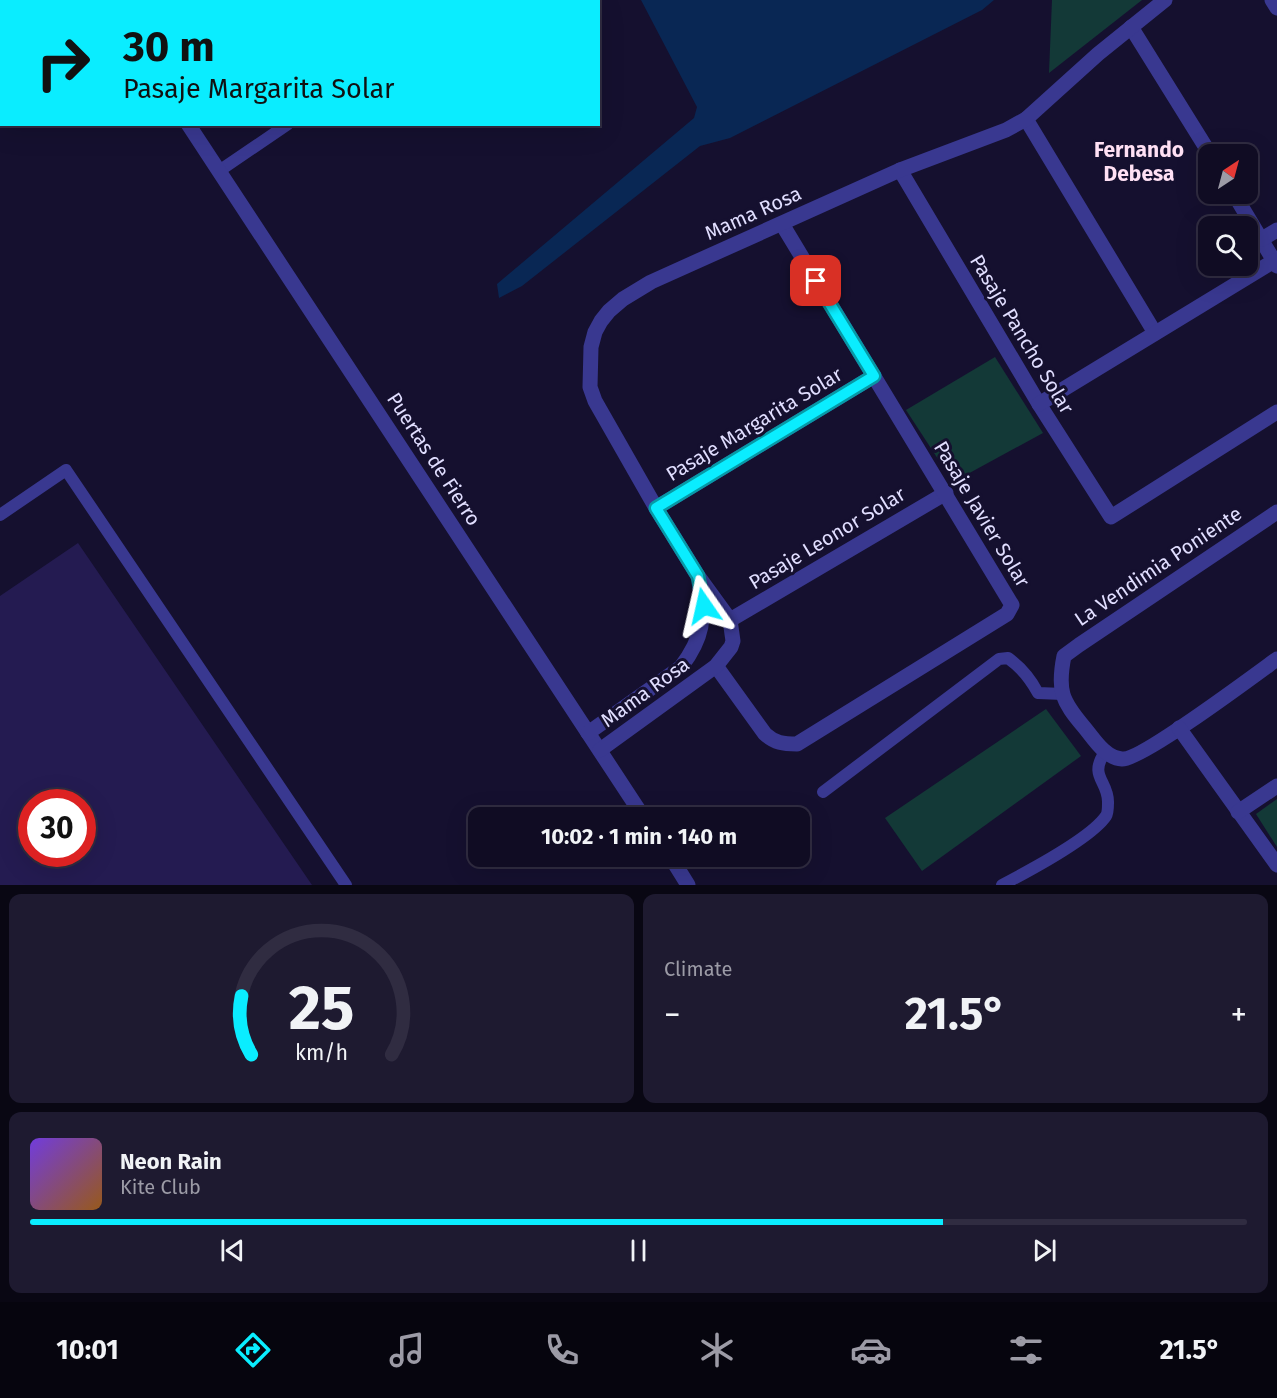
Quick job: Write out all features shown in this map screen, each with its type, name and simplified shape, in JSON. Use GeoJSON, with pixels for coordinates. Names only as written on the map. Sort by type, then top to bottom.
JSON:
{"type":"FeatureCollection","features":[{"type":"Feature","properties":{"kind":"street","name":"Mama Rosa"},"geometry":{"type":"LineString","coordinates":[[600,750],[716,666],[733,641],[730,620],[698,576],[656,508],[595,401],[590,387],[589,361],[595,332],[609,311],[651,282],[900,170],[986,139],[1026,119],[1165,0]]}},
{"type":"Feature","properties":{"kind":"street"},"geometry":{"type":"LineString","coordinates":[[1272,0],[1277,8]]}},
{"type":"Feature","properties":{"kind":"street"},"geometry":{"type":"LineString","coordinates":[[1131,27],[1204,144]]}},
{"type":"Feature","properties":{"kind":"street"},"geometry":{"type":"LineString","coordinates":[[1026,119],[1155,333]]}},
{"type":"Feature","properties":{"kind":"street","name":"Puertas de Fierro"},"geometry":{"type":"LineString","coordinates":[[189,126],[637,807]]}},
{"type":"Feature","properties":{"kind":"street","name":"Pasaje Pancho Solar"},"geometry":{"type":"LineString","coordinates":[[900,170],[1039,404],[1111,518],[1277,412]]}},
{"type":"Feature","properties":{"kind":"street"},"geometry":{"type":"LineString","coordinates":[[1039,404],[1155,333],[1276,264],[1240,204]]}},
{"type":"Feature","properties":{"kind":"street","name":"Pasaje Javier Solar"},"geometry":{"type":"LineString","coordinates":[[716,666],[765,734],[773,741],[797,744],[1007,614],[1011,609],[1011,601],[782,224]]}},
{"type":"Feature","properties":{"kind":"street"},"geometry":{"type":"LineString","coordinates":[[1262,239],[1277,230]]}},
{"type":"Feature","properties":{"kind":"street","name":"Pasaje Margarita Solar"},"geometry":{"type":"LineString","coordinates":[[656,508],[874,376]]}},
{"type":"Feature","properties":{"kind":"street","name":"Pasaje Leonor Solar"},"geometry":{"type":"LineString","coordinates":[[730,620],[946,493]]}},
{"type":"Feature","properties":{"kind":"street","name":"La Vendimia Poniente"},"geometry":{"type":"LineString","coordinates":[[1063,694],[1059,681],[1064,657],[1277,512]]}},
{"type":"Feature","properties":{"kind":"street","name":"Mama Rosa"},"geometry":{"type":"LineString","coordinates":[[588,733],[681,667],[690,655],[698,641],[704,606],[698,576]]}},
{"type":"Feature","properties":{"kind":"street"},"geometry":{"type":"LineString","coordinates":[[1063,694],[1067,708],[1105,752],[1122,759],[1136,756],[1277,660]]}},
{"type":"Feature","properties":{"kind":"street"},"geometry":{"type":"LineString","coordinates":[[1179,728],[1277,866]]}},
{"type":"Feature","properties":{"kind":"street"},"geometry":{"type":"LineString","coordinates":[[1238,812],[1277,786]]}},
{"type":"Feature","properties":{"kind":"street"},"geometry":{"type":"LineString","coordinates":[[676,867],[688,885]]}},
{"type":"Feature","properties":{"kind":"lane"},"geometry":{"type":"LineString","coordinates":[[219,171],[285,126]]}},
{"type":"Feature","properties":{"kind":"lane"},"geometry":{"type":"LineString","coordinates":[[0,515],[66,470],[346,885]]}},
{"type":"Feature","properties":{"kind":"lane"},"geometry":{"type":"LineString","coordinates":[[823,792],[999,659],[1008,658],[1015,663],[1030,677],[1038,693],[1063,694]]}},
{"type":"Feature","properties":{"kind":"lane"},"geometry":{"type":"LineString","coordinates":[[1002,885],[1039,865],[1095,827],[1107,815],[1109,800],[1098,775],[1098,762],[1105,752]]}},
{"type":"Feature","properties":{"kind":"green space"},"geometry":{"type":"Polygon","coordinates":[[[1052,0],[1142,0],[1049,73],[1052,0]]]}},
{"type":"Feature","properties":{"kind":"green space"},"geometry":{"type":"Polygon","coordinates":[[[995,357],[1043,433],[953,482],[906,410],[995,357]]]}},
{"type":"Feature","properties":{"kind":"green space"},"geometry":{"type":"Polygon","coordinates":[[[1046,709],[1081,756],[922,871],[885,818],[1046,709]]]}},
{"type":"Feature","properties":{"kind":"green space"},"geometry":{"type":"Polygon","coordinates":[[[1277,799],[1277,847],[1256,814],[1277,799]]]}},
{"type":"Feature","properties":{"kind":"water"},"geometry":{"type":"Polygon","coordinates":[[[641,0],[994,0],[982,10],[730,138],[700,146],[522,286],[499,298],[497,284],[694,118],[697,107],[641,0]]]}},
{"type":"Feature","properties":{"kind":"building"},"geometry":{"type":"Polygon","coordinates":[[[78,543],[312,885],[0,885],[0,596],[78,543]]]}},
{"type":"Feature","properties":{"kind":"district","name":"Fernando Debesa"},"geometry":{"type":"Point","coordinates":[1139,162]}},
{"type":"Feature","properties":{"kind":"route"},"geometry":{"type":"LineString","coordinates":[[704,606],[698,576],[656,508],[874,376],[816,281]]}}]}
